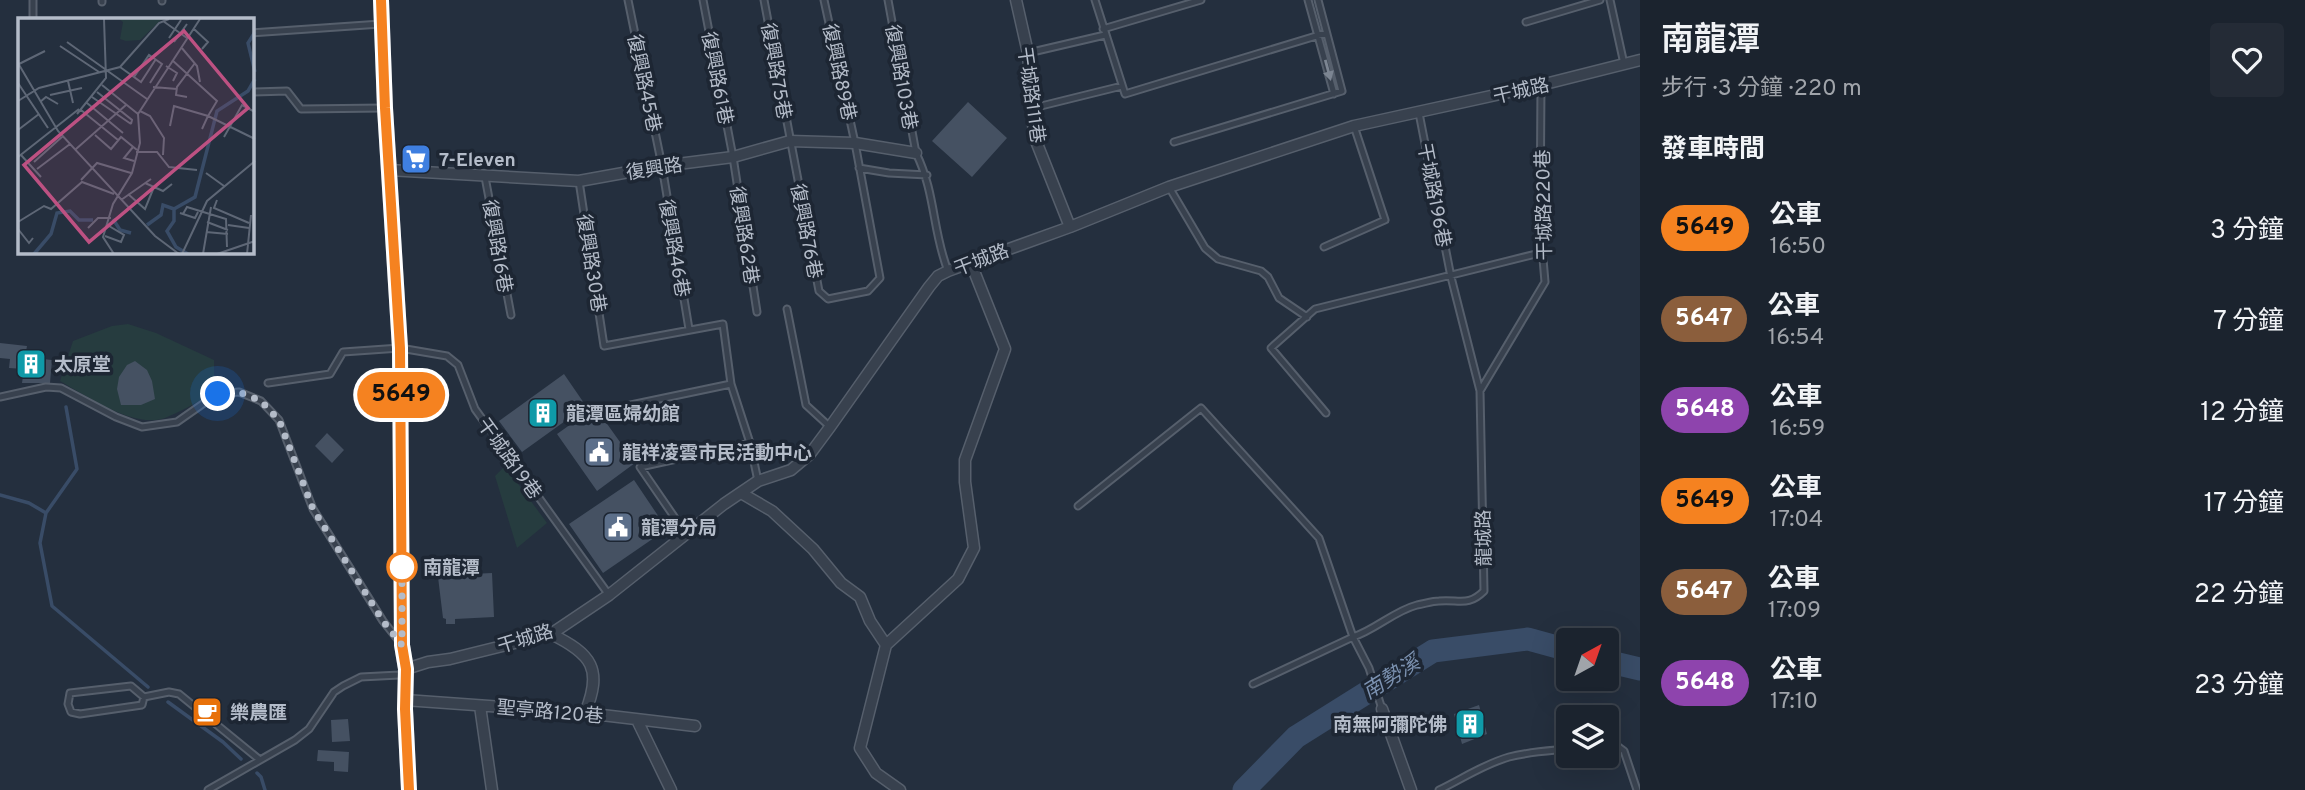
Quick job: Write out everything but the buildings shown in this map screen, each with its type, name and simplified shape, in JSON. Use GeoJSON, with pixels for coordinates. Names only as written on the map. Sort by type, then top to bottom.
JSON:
{"type":"FeatureCollection","features":[{"type":"Feature","properties":{"kind":"street"},"geometry":{"type":"LineString","coordinates":[[381,0],[400,348],[402,645],[406,669],[409,790]]}},
{"type":"Feature","properties":{"kind":"street","name":"干城路111巷"},"geometry":{"type":"LineString","coordinates":[[1017,0],[1028,53],[1034,136],[1070,227]]}},
{"type":"Feature","properties":{"kind":"street","name":"干城路"},"geometry":{"type":"LineString","coordinates":[[406,669],[551,634],[609,595],[758,481],[791,470],[810,454],[929,287],[948,271],[1070,227],[1169,187],[1354,126],[1640,60]]}},
{"type":"Feature","properties":{"kind":"street","name":"復興路"},"geometry":{"type":"LineString","coordinates":[[389,170],[579,181],[733,157],[790,141],[855,143],[916,153]]}},
{"type":"Feature","properties":{"kind":"street"},"geometry":{"type":"LineString","coordinates":[[900,790],[876,773],[860,748],[886,645],[958,579],[974,548],[965,482],[965,460],[1005,349],[971,261]]}},
{"type":"Feature","properties":{"kind":"street"},"geometry":{"type":"LineString","coordinates":[[741,493],[772,511],[813,550],[841,583],[860,597],[870,621],[886,645]]}},
{"type":"Feature","properties":{"kind":"street"},"geometry":{"type":"LineString","coordinates":[[551,634],[586,656],[593,675],[593,692],[585,713]]}},
{"type":"Feature","properties":{"kind":"street","name":"聖亭路120巷"},"geometry":{"type":"LineString","coordinates":[[405,700],[585,713],[695,726]]}},
{"type":"Feature","properties":{"kind":"street"},"geometry":{"type":"LineString","coordinates":[[480,706],[492,790]]}},
{"type":"Feature","properties":{"kind":"street"},"geometry":{"type":"LineString","coordinates":[[1382,709],[1410,790]]}},
{"type":"Feature","properties":{"kind":"street"},"geometry":{"type":"LineString","coordinates":[[637,720],[671,790]]}},
{"type":"Feature","properties":{"kind":"lane"},"geometry":{"type":"LineString","coordinates":[[33,0],[33,18]]}},
{"type":"Feature","properties":{"kind":"lane","name":"復興路45巷"},"geometry":{"type":"LineString","coordinates":[[628,0],[662,166]]}},
{"type":"Feature","properties":{"kind":"lane","name":"復興路61巷"},"geometry":{"type":"LineString","coordinates":[[703,0],[733,157]]}},
{"type":"Feature","properties":{"kind":"lane","name":"復興路75巷"},"geometry":{"type":"LineString","coordinates":[[764,0],[790,141]]}},
{"type":"Feature","properties":{"kind":"lane","name":"復興路89巷"},"geometry":{"type":"LineString","coordinates":[[824,0],[855,143],[880,278],[868,292],[847,296]]}},
{"type":"Feature","properties":{"kind":"lane","name":"復興路103巷"},"geometry":{"type":"LineString","coordinates":[[888,0],[916,153],[927,175],[940,251],[948,271]]}},
{"type":"Feature","properties":{"kind":"lane"},"geometry":{"type":"LineString","coordinates":[[1095,0],[1125,94],[1326,33]]}},
{"type":"Feature","properties":{"kind":"lane"},"geometry":{"type":"LineString","coordinates":[[1028,53],[1104,32],[1201,0]]}},
{"type":"Feature","properties":{"kind":"lane"},"geometry":{"type":"LineString","coordinates":[[1308,0],[1334,94]]}},
{"type":"Feature","properties":{"kind":"lane"},"geometry":{"type":"LineString","coordinates":[[1174,142],[1342,91],[1318,0]]}},
{"type":"Feature","properties":{"kind":"lane"},"geometry":{"type":"LineString","coordinates":[[1526,22],[1600,0]]}},
{"type":"Feature","properties":{"kind":"lane"},"geometry":{"type":"LineString","coordinates":[[1610,0],[1625,64]]}},
{"type":"Feature","properties":{"kind":"lane"},"geometry":{"type":"LineString","coordinates":[[254,33],[381,24]]}},
{"type":"Feature","properties":{"kind":"lane","name":"干城路220巷"},"geometry":{"type":"LineString","coordinates":[[1480,391],[1545,282],[1540,224],[1541,85]]}},
{"type":"Feature","properties":{"kind":"lane"},"geometry":{"type":"LineString","coordinates":[[1033,107],[1122,86]]}},
{"type":"Feature","properties":{"kind":"lane"},"geometry":{"type":"LineString","coordinates":[[254,92],[286,91],[302,109],[385,108]]}},
{"type":"Feature","properties":{"kind":"lane","name":"干城路196巷"},"geometry":{"type":"LineString","coordinates":[[1419,113],[1451,276],[1480,391]]}},
{"type":"Feature","properties":{"kind":"lane"},"geometry":{"type":"LineString","coordinates":[[1324,247],[1385,220],[1354,126]]}},
{"type":"Feature","properties":{"kind":"lane","name":"復興路76巷"},"geometry":{"type":"LineString","coordinates":[[790,141],[819,291],[828,299],[847,296]]}},
{"type":"Feature","properties":{"kind":"lane","name":"復興路62巷"},"geometry":{"type":"LineString","coordinates":[[733,157],[757,313]]}},
{"type":"Feature","properties":{"kind":"lane","name":"復興路46巷"},"geometry":{"type":"LineString","coordinates":[[662,166],[689,329]]}},
{"type":"Feature","properties":{"kind":"lane"},"geometry":{"type":"LineString","coordinates":[[859,168],[927,175]]}},
{"type":"Feature","properties":{"kind":"lane","name":"復興路16巷"},"geometry":{"type":"LineString","coordinates":[[485,177],[510,315]]}},
{"type":"Feature","properties":{"kind":"lane","name":"復興路30巷"},"geometry":{"type":"LineString","coordinates":[[579,181],[604,346],[689,329]]}},
{"type":"Feature","properties":{"kind":"lane"},"geometry":{"type":"LineString","coordinates":[[1169,187],[1205,248],[1218,259],[1261,271],[1268,277],[1279,298],[1307,317]]}},
{"type":"Feature","properties":{"kind":"lane"},"geometry":{"type":"LineString","coordinates":[[1326,413],[1271,348],[1315,309],[1544,252]]}},
{"type":"Feature","properties":{"kind":"lane"},"geometry":{"type":"LineString","coordinates":[[788,309],[806,405],[830,427]]}},
{"type":"Feature","properties":{"kind":"lane"},"geometry":{"type":"LineString","coordinates":[[689,329],[723,324],[732,384],[750,443],[758,481]]}},
{"type":"Feature","properties":{"kind":"lane","name":"干城路19巷"},"geometry":{"type":"LineString","coordinates":[[268,383],[330,374],[343,352],[400,348],[447,356],[458,365],[475,409],[609,595]]}},
{"type":"Feature","properties":{"kind":"lane"},"geometry":{"type":"LineString","coordinates":[[602,411],[732,384]]}},
{"type":"Feature","properties":{"kind":"lane"},"geometry":{"type":"LineString","coordinates":[[0,397],[46,387],[61,388],[116,417],[142,427],[177,422],[218,394],[239,392],[261,401],[279,420],[313,509],[383,621],[402,645]]}},
{"type":"Feature","properties":{"kind":"lane","name":"龍城路"},"geometry":{"type":"LineString","coordinates":[[1253,684],[1363,634],[1412,606],[1438,601],[1476,600],[1485,591],[1480,391]]}},
{"type":"Feature","properties":{"kind":"lane"},"geometry":{"type":"LineString","coordinates":[[1078,506],[1201,408],[1319,538],[1353,637],[1369,668],[1382,709]]}},
{"type":"Feature","properties":{"kind":"lane"},"geometry":{"type":"LineString","coordinates":[[686,534],[640,467],[750,443]]}},
{"type":"Feature","properties":{"kind":"lane"},"geometry":{"type":"LineString","coordinates":[[208,790],[295,740],[309,729],[334,692],[343,686],[361,677],[399,675],[406,669]]}},
{"type":"Feature","properties":{"kind":"lane"},"geometry":{"type":"LineString","coordinates":[[131,686],[144,697],[142,705],[80,714],[71,712],[68,704],[70,694],[131,686]]}},
{"type":"Feature","properties":{"kind":"lane"},"geometry":{"type":"LineString","coordinates":[[144,697],[169,692],[179,694],[260,760]]}},
{"type":"Feature","properties":{"kind":"lane"},"geometry":{"type":"LineString","coordinates":[[1619,747],[1624,751],[1637,790]]}},
{"type":"Feature","properties":{"kind":"lane"},"geometry":{"type":"LineString","coordinates":[[1440,790],[1483,767],[1508,758],[1556,750]]}},
{"type":"Feature","properties":{"kind":"green space"},"geometry":{"type":"Polygon","coordinates":[[[128,324],[156,333],[214,360],[214,376],[209,396],[165,418],[139,419],[111,409],[60,381],[73,341],[112,326],[128,324]]]}},
{"type":"Feature","properties":{"kind":"green space"},"geometry":{"type":"Polygon","coordinates":[[[505,466],[547,523],[517,548],[495,476],[505,466]]]}},
{"type":"Feature","properties":{"kind":"waterway"},"geometry":{"type":"LineString","coordinates":[[46,513],[77,469],[66,407]]}},
{"type":"Feature","properties":{"kind":"waterway"},"geometry":{"type":"LineString","coordinates":[[0,495],[29,503],[46,513],[40,543],[52,606],[148,687]]}},
{"type":"Feature","properties":{"kind":"waterway","name":"南勢溪"},"geometry":{"type":"LineString","coordinates":[[1244,790],[1296,737],[1433,651],[1528,639],[1556,647]]}},
{"type":"Feature","properties":{"kind":"waterway","name":"南勢溪"},"geometry":{"type":"LineString","coordinates":[[1619,664],[1640,669]]}},
{"type":"Feature","properties":{"kind":"waterway"},"geometry":{"type":"LineString","coordinates":[[168,702],[223,742],[241,759]]}},
{"type":"Feature","properties":{"kind":"waterway"},"geometry":{"type":"LineString","coordinates":[[257,773],[265,790]]}},
{"type":"Feature","properties":{"kind":"bus line","name":"5649"},"geometry":{"type":"LineString","coordinates":[[381,0],[400,348],[402,645],[406,669],[409,790]]}},
{"type":"Feature","properties":{"kind":"place","name":"7-Eleven"},"geometry":{"type":"Point","coordinates":[416,159]}},
{"type":"Feature","properties":{"kind":"place","name":"太原堂"},"geometry":{"type":"Point","coordinates":[31,364]}},
{"type":"Feature","properties":{"kind":"place","name":"龍潭區婦幼館"},"geometry":{"type":"Point","coordinates":[543,413]}},
{"type":"Feature","properties":{"kind":"place","name":"龍祥凌雲市民活動中心"},"geometry":{"type":"Point","coordinates":[599,452]}},
{"type":"Feature","properties":{"kind":"place","name":"龍潭分局"},"geometry":{"type":"Point","coordinates":[618,527]}},
{"type":"Feature","properties":{"kind":"place","name":"南龍潭"},"geometry":{"type":"Point","coordinates":[402,567]}},
{"type":"Feature","properties":{"kind":"place","name":"樂農匯"},"geometry":{"type":"Point","coordinates":[207,712]}},
{"type":"Feature","properties":{"kind":"place","name":"南無阿彌陀佛"},"geometry":{"type":"Point","coordinates":[1470,724]}},
{"type":"Feature","properties":{"kind":"route"},"geometry":{"type":"LineString","coordinates":[[218,394],[239,392],[261,401],[279,420],[313,509],[383,621],[402,645],[402,567]]}}]}
